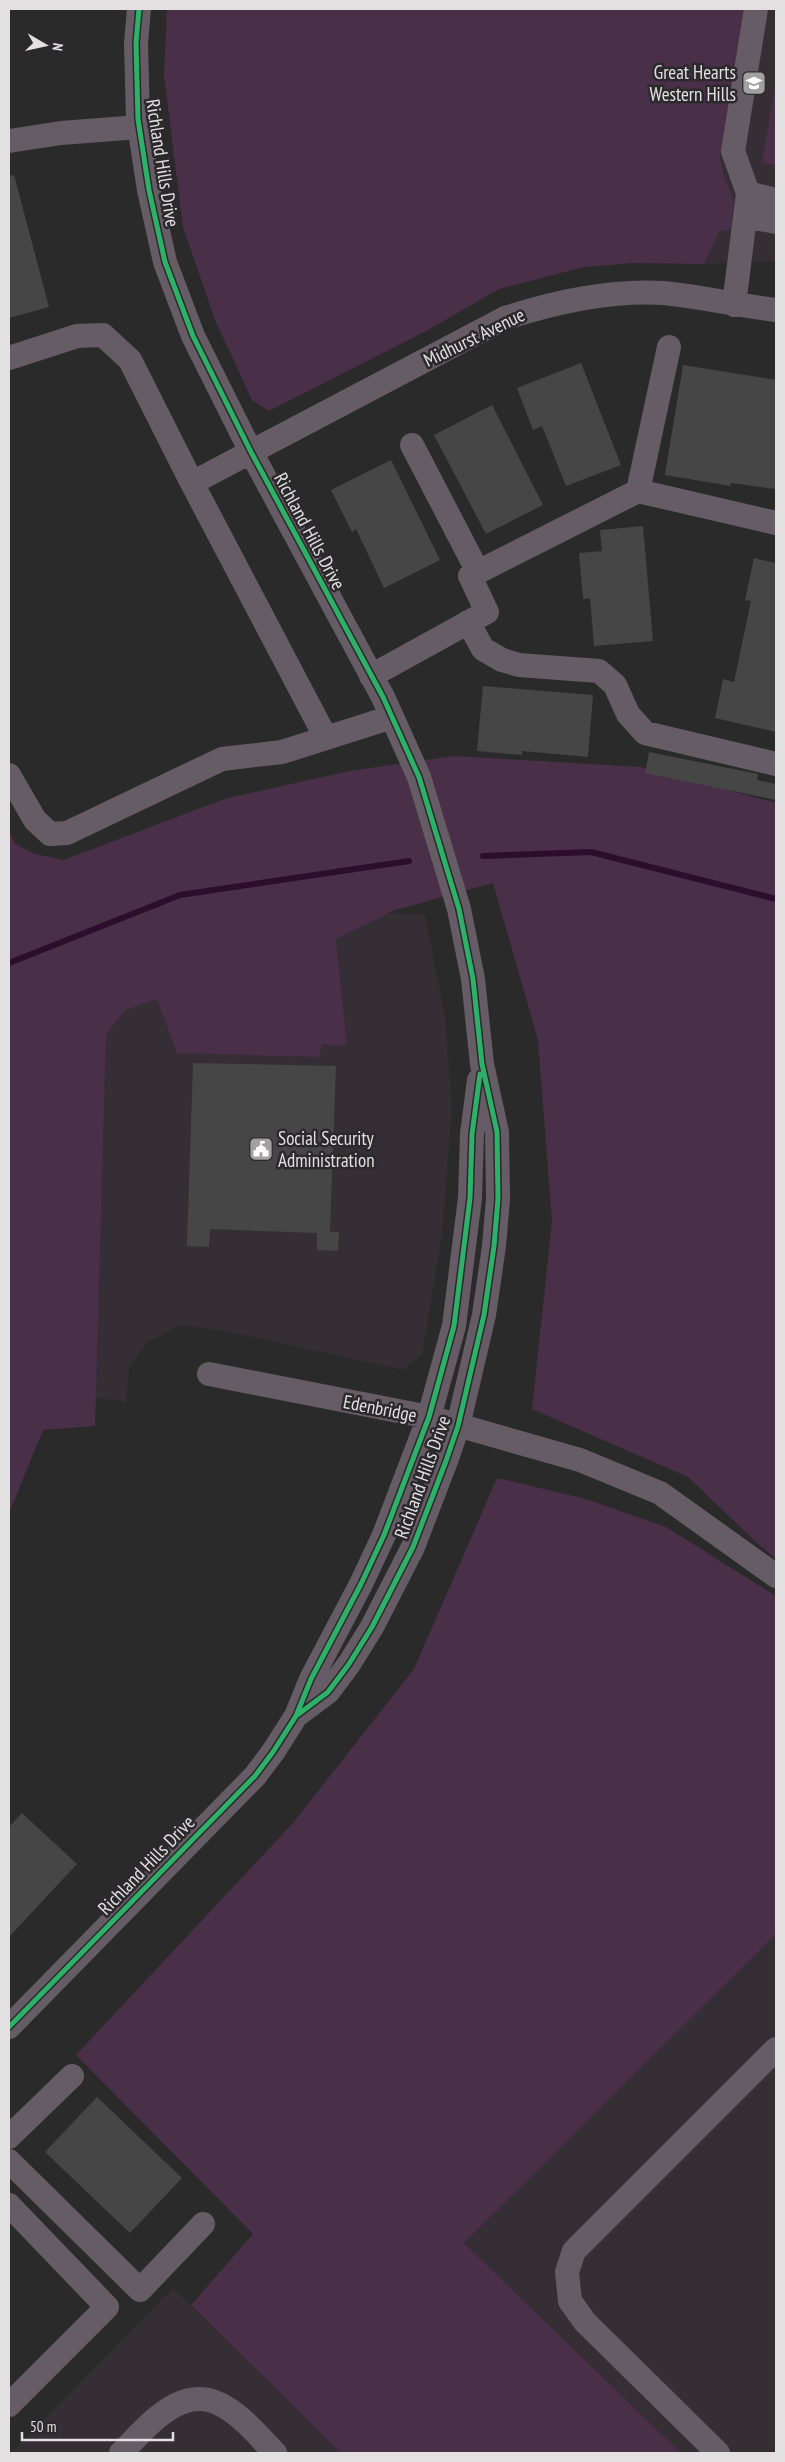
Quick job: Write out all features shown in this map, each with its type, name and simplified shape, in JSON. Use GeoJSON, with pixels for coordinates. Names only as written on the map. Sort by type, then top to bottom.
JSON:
{"type":"FeatureCollection","features":[{"type":"Feature","properties":{"kind":"street","name":"Richland Hills Drive"},"geometry":{"type":"LineString","coordinates":[[139,9],[136,44],[139,127],[149,190],[165,262],[193,336],[251,452],[371,676],[419,777],[459,909],[473,979],[482,1064],[497,1132],[497,1208],[494,1246],[484,1315],[458,1426],[413,1547],[372,1627],[349,1664],[328,1692],[296,1716]]}},
{"type":"Feature","properties":{"kind":"street"},"geometry":{"type":"LineString","coordinates":[[734,305],[746,205],[732,151],[756,9]]}},
{"type":"Feature","properties":{"kind":"street"},"geometry":{"type":"LineString","coordinates":[[9,141],[61,133],[139,127]]}},
{"type":"Feature","properties":{"kind":"street"},"geometry":{"type":"LineString","coordinates":[[746,205],[776,200]]}},
{"type":"Feature","properties":{"kind":"street"},"geometry":{"type":"LineString","coordinates":[[746,205],[776,222]]}},
{"type":"Feature","properties":{"kind":"street","name":"Midhurst Avenue"},"geometry":{"type":"LineString","coordinates":[[192,483],[505,318],[549,304],[594,296],[663,293],[776,310]]}},
{"type":"Feature","properties":{"kind":"street"},"geometry":{"type":"LineString","coordinates":[[9,358],[77,336],[103,335],[130,360],[192,483],[326,738]]}},
{"type":"Feature","properties":{"kind":"street"},"geometry":{"type":"LineString","coordinates":[[638,491],[669,347]]}},
{"type":"Feature","properties":{"kind":"street"},"geometry":{"type":"LineString","coordinates":[[412,445],[478,572]]}},
{"type":"Feature","properties":{"kind":"street"},"geometry":{"type":"LineString","coordinates":[[371,676],[487,612],[470,576],[638,491],[776,523]]}},
{"type":"Feature","properties":{"kind":"street"},"geometry":{"type":"LineString","coordinates":[[468,622],[483,649],[502,660],[519,665],[599,671],[615,685],[628,714],[644,733],[776,764]]}},
{"type":"Feature","properties":{"kind":"street"},"geometry":{"type":"LineString","coordinates":[[9,775],[35,820],[50,834],[67,833],[222,759],[282,752],[392,717]]}},
{"type":"Feature","properties":{"kind":"street","name":"Richland Hills Drive"},"geometry":{"type":"LineString","coordinates":[[9,2027],[255,1776],[274,1752],[296,1716],[310,1678],[384,1535],[429,1417],[454,1326],[470,1198],[472,1134],[482,1064]]}},
{"type":"Feature","properties":{"kind":"street","name":"Edenbridge"},"geometry":{"type":"LineString","coordinates":[[209,1374],[429,1417],[580,1460],[660,1493],[776,1576]]}},
{"type":"Feature","properties":{"kind":"street"},"geometry":{"type":"LineString","coordinates":[[718,2453],[586,2322],[570,2301],[567,2272],[574,2251],[776,2050]]}},
{"type":"Feature","properties":{"kind":"street"},"geometry":{"type":"LineString","coordinates":[[9,2137],[72,2076]]}},
{"type":"Feature","properties":{"kind":"street"},"geometry":{"type":"LineString","coordinates":[[9,2161],[140,2290],[203,2224]]}},
{"type":"Feature","properties":{"kind":"street"},"geometry":{"type":"LineString","coordinates":[[9,2206],[107,2307],[9,2405]]}},
{"type":"Feature","properties":{"kind":"street"},"geometry":{"type":"LineString","coordinates":[[121,2453],[156,2418],[174,2406],[193,2398],[213,2401],[231,2410],[275,2453]]}},
{"type":"Feature","properties":{"kind":"shaded area"},"geometry":{"type":"Polygon","coordinates":[[[167,9],[744,9],[720,157],[725,181],[734,200],[731,230],[720,230],[704,264],[633,263],[584,267],[499,289],[428,330],[269,411],[252,400],[215,320],[183,227],[164,75],[167,9]]]}},
{"type":"Feature","properties":{"kind":"shaded area","name":"Great Hearts Western Hills"},"geometry":{"type":"Polygon","coordinates":[[[743,9],[776,9],[776,261],[704,264],[743,9]]]}},
{"type":"Feature","properties":{"kind":"shaded area"},"geometry":{"type":"Polygon","coordinates":[[[776,80],[776,165],[762,163],[776,80]]]}},
{"type":"Feature","properties":{"kind":"shaded area"},"geometry":{"type":"Polygon","coordinates":[[[454,756],[641,767],[776,803],[776,1559],[688,1477],[532,1409],[552,1221],[538,1040],[493,883],[395,910],[336,939],[347,1046],[322,1044],[319,1057],[177,1053],[157,999],[125,1010],[106,1034],[95,1426],[43,1430],[9,1513],[9,831],[15,844],[35,854],[64,860],[224,799],[349,771],[454,756]]]}},
{"type":"Feature","properties":{"kind":"shaded area"},"geometry":{"type":"Polygon","coordinates":[[[371,912],[425,915],[445,1016],[452,1108],[442,1234],[422,1354],[404,1370],[229,1332],[181,1325],[146,1343],[129,1367],[126,1402],[69,1394],[81,1022],[371,912]]]}},
{"type":"Feature","properties":{"kind":"shaded area"},"geometry":{"type":"Polygon","coordinates":[[[497,1478],[586,1499],[666,1527],[776,1596],[776,1934],[464,2243],[681,2453],[341,2453],[191,2305],[253,2234],[76,2055],[293,1823],[414,1669],[497,1478]]]}},
{"type":"Feature","properties":{"kind":"shaded area"},"geometry":{"type":"Polygon","coordinates":[[[776,1934],[776,2453],[681,2453],[464,2243],[776,1934]]]}},
{"type":"Feature","properties":{"kind":"shaded area"},"geometry":{"type":"Polygon","coordinates":[[[173,2288],[341,2453],[11,2453],[173,2288]]]}},
{"type":"Feature","properties":{"kind":"building"},"geometry":{"type":"Polygon","coordinates":[[[14,175],[49,307],[9,318],[9,176],[14,175]]]}},
{"type":"Feature","properties":{"kind":"building"},"geometry":{"type":"Polygon","coordinates":[[[581,363],[621,465],[566,486],[542,426],[533,430],[517,388],[581,363]]]}},
{"type":"Feature","properties":{"kind":"building"},"geometry":{"type":"Polygon","coordinates":[[[683,365],[776,380],[776,489],[731,483],[731,486],[665,475],[683,365]]]}},
{"type":"Feature","properties":{"kind":"building"},"geometry":{"type":"Polygon","coordinates":[[[492,405],[543,505],[486,534],[434,435],[492,405]]]}},
{"type":"Feature","properties":{"kind":"building"},"geometry":{"type":"Polygon","coordinates":[[[391,460],[440,560],[384,588],[356,529],[352,532],[331,490],[391,460]]]}},
{"type":"Feature","properties":{"kind":"building"},"geometry":{"type":"Polygon","coordinates":[[[643,526],[653,641],[594,646],[590,598],[583,599],[579,553],[602,551],[600,530],[643,526]]]}},
{"type":"Feature","properties":{"kind":"building"},"geometry":{"type":"Polygon","coordinates":[[[754,558],[776,563],[776,732],[715,718],[723,679],[734,682],[751,601],[745,600],[754,558]]]}},
{"type":"Feature","properties":{"kind":"building"},"geometry":{"type":"Polygon","coordinates":[[[483,686],[593,695],[588,757],[522,751],[522,755],[477,751],[483,686]]]}},
{"type":"Feature","properties":{"kind":"building"},"geometry":{"type":"Polygon","coordinates":[[[649,752],[758,774],[757,780],[776,784],[776,800],[645,773],[649,752]]]}},
{"type":"Feature","properties":{"kind":"building","name":"Social Security Administration"},"geometry":{"type":"Polygon","coordinates":[[[193,1063],[336,1066],[330,1232],[339,1232],[338,1251],[317,1250],[317,1233],[210,1229],[209,1247],[187,1246],[193,1063]]]}},
{"type":"Feature","properties":{"kind":"building"},"geometry":{"type":"Polygon","coordinates":[[[22,1813],[77,1864],[9,1937],[9,1827],[22,1813]]]}},
{"type":"Feature","properties":{"kind":"building"},"geometry":{"type":"Polygon","coordinates":[[[97,2097],[182,2178],[130,2233],[45,2152],[97,2097]]]}},
{"type":"Feature","properties":{"kind":"waterway"},"geometry":{"type":"LineString","coordinates":[[483,856],[591,852],[776,899]]}},
{"type":"Feature","properties":{"kind":"waterway"},"geometry":{"type":"LineString","coordinates":[[9,963],[180,895],[409,861]]}},
{"type":"Feature","properties":{"kind":"cycle path"},"geometry":{"type":"LineString","coordinates":[[139,9],[136,43],[138,119],[149,190],[165,262],[193,336],[251,452],[383,697],[419,777],[459,909],[473,979],[482,1064],[497,1132],[498,1199],[494,1246],[484,1315],[458,1426],[446,1461],[413,1547],[372,1627],[349,1664],[328,1692],[296,1716]]}},
{"type":"Feature","properties":{"kind":"cycle path"},"geometry":{"type":"LineString","coordinates":[[9,2027],[255,1776],[296,1716],[311,1679],[361,1584],[384,1535],[429,1417],[454,1326],[470,1198],[472,1134],[480,1074]]}},
{"type":"Feature","properties":{"kind":"place","name":"Great Hearts Western Hills"},"geometry":{"type":"Point","coordinates":[754,83]}},
{"type":"Feature","properties":{"kind":"place","name":"Social Security Administration"},"geometry":{"type":"Point","coordinates":[261,1149]}}]}
